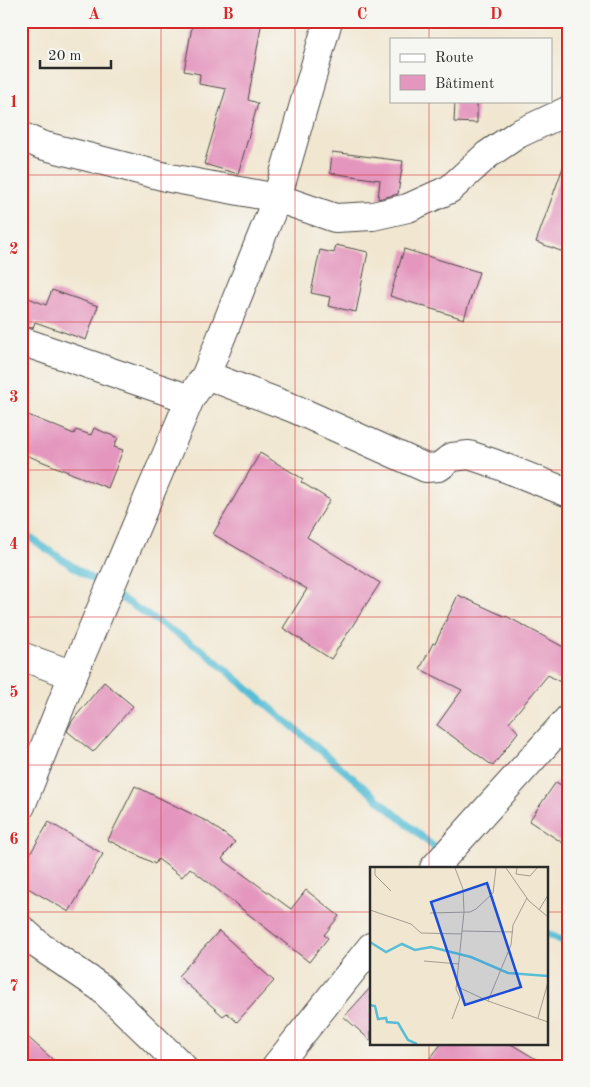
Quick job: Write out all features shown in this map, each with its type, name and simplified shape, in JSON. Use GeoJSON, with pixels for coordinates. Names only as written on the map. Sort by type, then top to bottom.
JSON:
{"type":"FeatureCollection","features":[{"type":"Feature","properties":{"kind":"street"},"geometry":{"type":"LineString","coordinates":[[21,806],[73,675],[190,399],[206,375],[277,198],[328,21]]}},
{"type":"Feature","properties":{"kind":"street"},"geometry":{"type":"LineString","coordinates":[[21,136],[41,145],[170,178],[277,198],[335,218],[373,216],[408,208],[450,189],[487,154],[518,134],[569,110]]}},
{"type":"Feature","properties":{"kind":"street"},"geometry":{"type":"LineString","coordinates":[[21,340],[190,399]]}},
{"type":"Feature","properties":{"kind":"street"},"geometry":{"type":"LineString","coordinates":[[206,375],[294,409],[426,468],[439,467],[452,457],[469,455],[569,493]]}},
{"type":"Feature","properties":{"kind":"street"},"geometry":{"type":"LineString","coordinates":[[21,656],[73,675]]}},
{"type":"Feature","properties":{"kind":"street"},"geometry":{"type":"LineString","coordinates":[[435,867],[569,718]]}},
{"type":"Feature","properties":{"kind":"street"},"geometry":{"type":"LineString","coordinates":[[21,929],[41,947],[100,987],[182,1066]]}},
{"type":"Feature","properties":{"kind":"street"},"geometry":{"type":"LineString","coordinates":[[276,1066],[370,948]]}},
{"type":"Feature","properties":{"kind":"building"},"geometry":{"type":"Polygon","coordinates":[[[193,21],[262,21],[248,100],[258,103],[238,174],[204,164],[226,89],[199,84],[200,74],[184,71],[193,21]]]}},
{"type":"Feature","properties":{"kind":"building"},"geometry":{"type":"Polygon","coordinates":[[[455,102],[477,102],[477,123],[454,122],[455,102]]]}},
{"type":"Feature","properties":{"kind":"building"},"geometry":{"type":"Polygon","coordinates":[[[332,152],[403,161],[398,194],[378,199],[380,180],[330,173],[332,152]]]}},
{"type":"Feature","properties":{"kind":"building"},"geometry":{"type":"Polygon","coordinates":[[[566,159],[569,159],[569,254],[536,242],[566,159]]]}},
{"type":"Feature","properties":{"kind":"building"},"geometry":{"type":"Polygon","coordinates":[[[336,245],[368,252],[356,312],[328,306],[330,297],[311,293],[320,250],[334,253],[336,245]]]}},
{"type":"Feature","properties":{"kind":"building"},"geometry":{"type":"Polygon","coordinates":[[[404,249],[479,272],[464,319],[390,296],[404,249]]]}},
{"type":"Feature","properties":{"kind":"building"},"geometry":{"type":"Polygon","coordinates":[[[52,290],[98,306],[86,340],[35,322],[33,328],[21,326],[21,295],[46,305],[52,290]]]}},
{"type":"Feature","properties":{"kind":"building"},"geometry":{"type":"Polygon","coordinates":[[[21,412],[74,434],[76,430],[91,435],[94,428],[118,438],[114,447],[123,450],[108,488],[21,453],[21,412]]]}},
{"type":"Feature","properties":{"kind":"building"},"geometry":{"type":"Polygon","coordinates":[[[260,453],[303,479],[301,482],[330,500],[307,537],[380,583],[331,659],[283,628],[307,589],[213,534],[260,453]]]}},
{"type":"Feature","properties":{"kind":"building"},"geometry":{"type":"Polygon","coordinates":[[[458,595],[506,616],[569,650],[569,687],[548,675],[509,722],[518,732],[493,766],[437,725],[462,690],[420,669],[433,643],[435,644],[458,595]]]}},
{"type":"Feature","properties":{"kind":"building"},"geometry":{"type":"Polygon","coordinates":[[[104,682],[133,706],[93,752],[67,731],[72,721],[104,682]]]}},
{"type":"Feature","properties":{"kind":"building"},"geometry":{"type":"Polygon","coordinates":[[[556,782],[569,790],[569,847],[529,821],[556,782]]]}},
{"type":"Feature","properties":{"kind":"building"},"geometry":{"type":"Polygon","coordinates":[[[135,786],[208,822],[235,842],[222,859],[291,909],[306,890],[339,916],[324,935],[328,938],[309,962],[190,868],[182,877],[158,859],[155,864],[108,840],[135,786]]]}},
{"type":"Feature","properties":{"kind":"building"},"geometry":{"type":"Polygon","coordinates":[[[49,822],[103,854],[69,912],[21,884],[21,869],[49,822]]]}},
{"type":"Feature","properties":{"kind":"building"},"geometry":{"type":"Polygon","coordinates":[[[219,931],[274,981],[237,1022],[227,1013],[223,1016],[178,976],[219,931]]]}},
{"type":"Feature","properties":{"kind":"building"},"geometry":{"type":"Polygon","coordinates":[[[370,988],[370,1040],[344,1017],[370,988]]]}},
{"type":"Feature","properties":{"kind":"building"},"geometry":{"type":"Polygon","coordinates":[[[21,1031],[60,1066],[21,1066],[21,1031]]]}},
{"type":"Feature","properties":{"kind":"building"},"geometry":{"type":"Polygon","coordinates":[[[441,1044],[511,1044],[548,1066],[424,1066],[441,1044]]]}},
{"type":"Feature","properties":{"kind":"waterway"},"geometry":{"type":"LineString","coordinates":[[21,532],[104,587]]}},
{"type":"Feature","properties":{"kind":"waterway"},"geometry":{"type":"LineString","coordinates":[[113,593],[205,652],[441,853]]}},
{"type":"Feature","properties":{"kind":"waterway"},"geometry":{"type":"LineString","coordinates":[[548,934],[569,944]]}}]}
